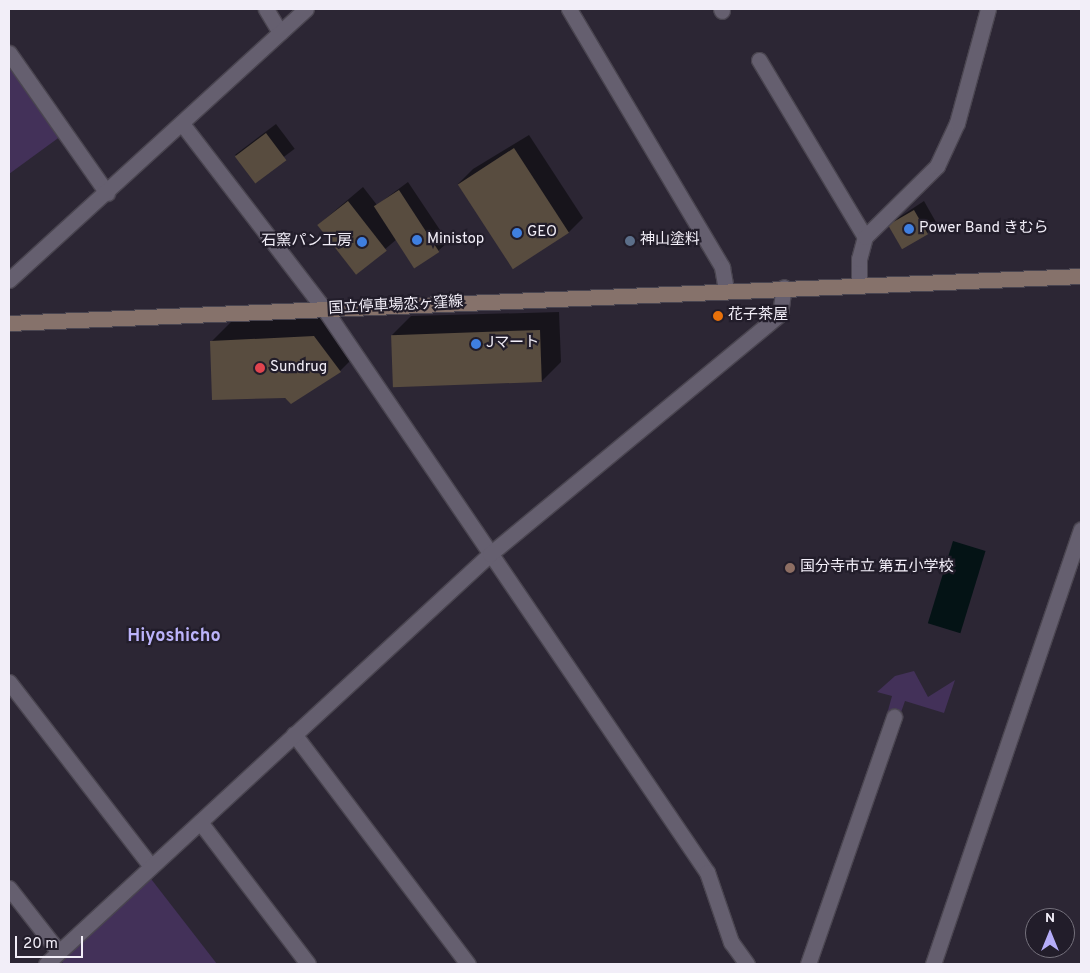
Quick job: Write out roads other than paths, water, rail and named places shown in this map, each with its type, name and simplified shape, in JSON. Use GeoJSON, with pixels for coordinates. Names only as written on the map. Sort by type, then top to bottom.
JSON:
{"type":"FeatureCollection","features":[{"type":"Feature","properties":{"kind":"main road","name":"国立停車場恋ヶ窪線"},"geometry":{"type":"LineString","coordinates":[[9,323],[325,310],[784,287],[1081,276]]}},
{"type":"Feature","properties":{"kind":"street"},"geometry":{"type":"LineString","coordinates":[[266,9],[280,32]]}},
{"type":"Feature","properties":{"kind":"street"},"geometry":{"type":"LineString","coordinates":[[9,280],[183,125],[306,9]]}},
{"type":"Feature","properties":{"kind":"street"},"geometry":{"type":"LineString","coordinates":[[569,9],[722,267],[726,290]]}},
{"type":"Feature","properties":{"kind":"street"},"geometry":{"type":"LineString","coordinates":[[859,284],[859,259],[865,237],[937,166],[957,124],[988,9]]}},
{"type":"Feature","properties":{"kind":"street"},"geometry":{"type":"LineString","coordinates":[[9,53],[108,192]]}},
{"type":"Feature","properties":{"kind":"street"},"geometry":{"type":"LineString","coordinates":[[759,60],[865,237]]}},
{"type":"Feature","properties":{"kind":"street"},"geometry":{"type":"LineString","coordinates":[[183,125],[325,310],[707,872],[731,942],[747,964]]}},
{"type":"Feature","properties":{"kind":"street"},"geometry":{"type":"LineString","coordinates":[[46,964],[150,865],[200,822],[490,554],[780,314],[784,287]]}},
{"type":"Feature","properties":{"kind":"street"},"geometry":{"type":"LineString","coordinates":[[932,964],[1081,530]]}},
{"type":"Feature","properties":{"kind":"street"},"geometry":{"type":"LineString","coordinates":[[9,682],[150,865]]}},
{"type":"Feature","properties":{"kind":"street"},"geometry":{"type":"LineString","coordinates":[[808,964],[894,717]]}},
{"type":"Feature","properties":{"kind":"street"},"geometry":{"type":"LineString","coordinates":[[294,734],[468,964]]}},
{"type":"Feature","properties":{"kind":"street"},"geometry":{"type":"LineString","coordinates":[[200,822],[308,964]]}},
{"type":"Feature","properties":{"kind":"street"},"geometry":{"type":"LineString","coordinates":[[9,888],[59,952]]}},
{"type":"Feature","properties":{"kind":"place","name":"Power Band きむら"},"geometry":{"type":"Point","coordinates":[909,229]}},
{"type":"Feature","properties":{"kind":"place","name":"GEO"},"geometry":{"type":"Point","coordinates":[517,233]}},
{"type":"Feature","properties":{"kind":"place","name":"Ministop"},"geometry":{"type":"Point","coordinates":[417,240]}},
{"type":"Feature","properties":{"kind":"place","name":"神山塗料"},"geometry":{"type":"Point","coordinates":[630,241]}},
{"type":"Feature","properties":{"kind":"place","name":"石窯パン工房"},"geometry":{"type":"Point","coordinates":[362,242]}},
{"type":"Feature","properties":{"kind":"place","name":"花子茶屋"},"geometry":{"type":"Point","coordinates":[718,316]}},
{"type":"Feature","properties":{"kind":"place","name":"Jマート"},"geometry":{"type":"Point","coordinates":[476,344]}},
{"type":"Feature","properties":{"kind":"place","name":"Sundrug"},"geometry":{"type":"Point","coordinates":[260,368]}},
{"type":"Feature","properties":{"kind":"place","name":"国分寺市立 第五小学校"},"geometry":{"type":"Point","coordinates":[790,568]}},
{"type":"Feature","properties":{"kind":"district","name":"Hiyoshicho"},"geometry":{"type":"Point","coordinates":[174,637]}}]}
